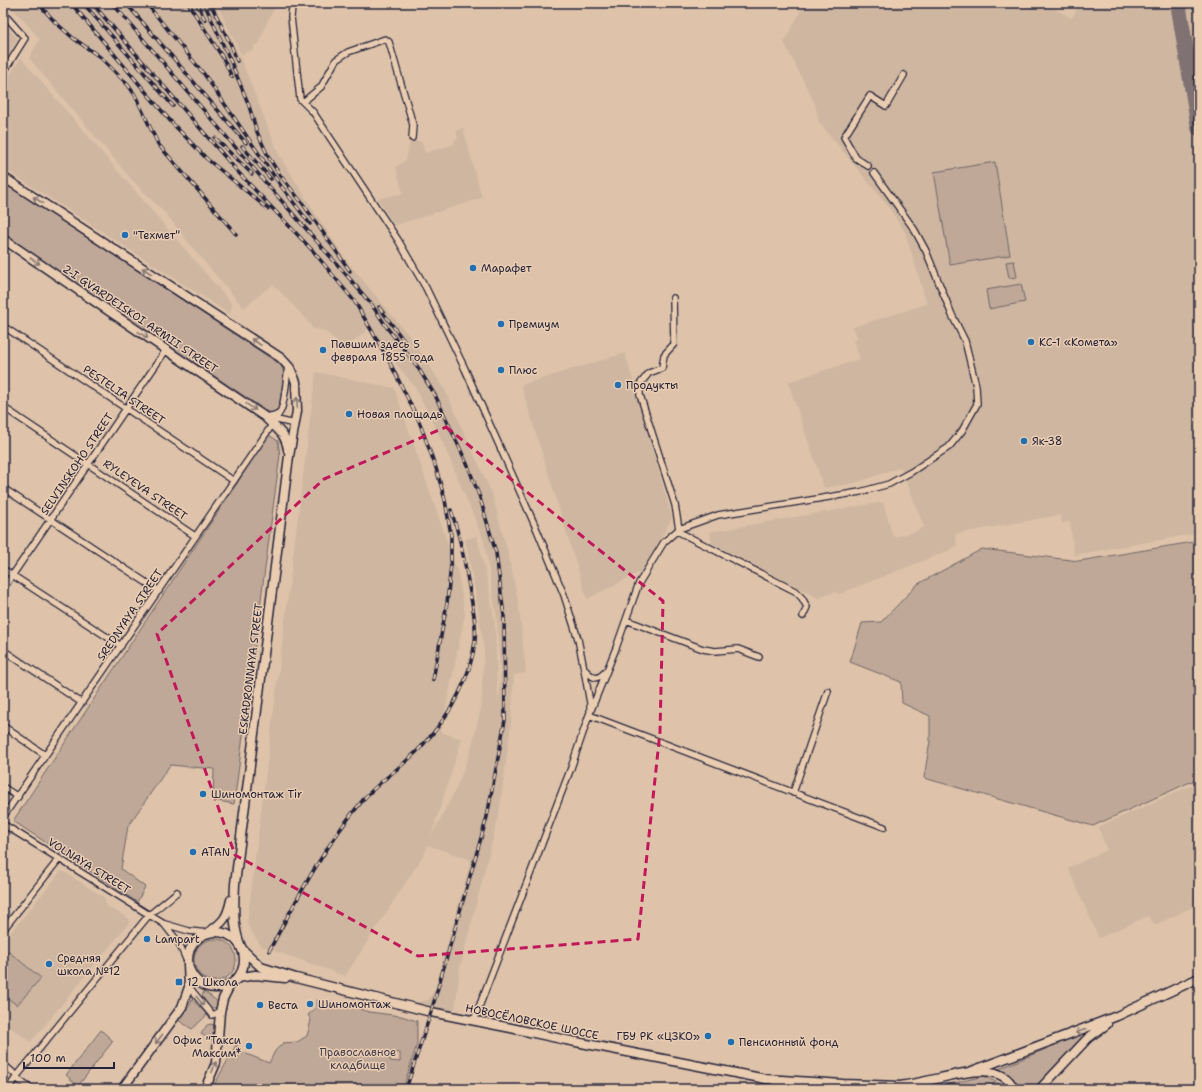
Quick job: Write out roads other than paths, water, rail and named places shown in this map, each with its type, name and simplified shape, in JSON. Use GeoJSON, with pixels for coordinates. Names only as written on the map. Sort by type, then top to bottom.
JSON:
{"type":"FeatureCollection","features":[{"type":"Feature","properties":{"kind":"main road"},"geometry":{"type":"LineString","coordinates":[[3,177],[281,358],[288,365]]}},
{"type":"Feature","properties":{"kind":"main road","name":"2-I GVARDEISKOI ARMII STREET"},"geometry":{"type":"LineString","coordinates":[[3,239],[274,422],[287,441],[289,456]]}},
{"type":"Feature","properties":{"kind":"main road","name":"ESKADRONNAYA STREET"},"geometry":{"type":"LineString","coordinates":[[235,884],[289,456],[297,411],[296,382],[288,365]]}},
{"type":"Feature","properties":{"kind":"main road"},"geometry":{"type":"LineString","coordinates":[[208,933],[223,921],[227,915],[235,884]]}},
{"type":"Feature","properties":{"kind":"main road"},"geometry":{"type":"LineString","coordinates":[[205,1089],[216,1063],[220,1012],[223,999],[230,985],[238,978],[244,964],[242,949],[237,939],[234,926],[235,884]]}},
{"type":"Feature","properties":{"kind":"main road"},"geometry":{"type":"LineString","coordinates":[[122,1089],[182,1007],[189,987],[188,955],[192,946],[202,935],[217,932],[227,934],[236,940],[242,949]]}},
{"type":"Feature","properties":{"kind":"main road","name":"НОВОСЁЛОВСКОЕ ШОССЕ"},"geometry":{"type":"LineString","coordinates":[[242,949],[262,967],[296,978],[424,1010],[584,1044],[766,1079],[897,1088],[970,1072]]}},
{"type":"Feature","properties":{"kind":"main road"},"geometry":{"type":"LineString","coordinates":[[188,964],[191,973],[199,983],[215,988],[230,985]]}},
{"type":"Feature","properties":{"kind":"main road","name":"НОВОСЁЛОВСКОЕ ШОССЕ"},"geometry":{"type":"LineString","coordinates":[[238,978],[255,975],[296,978]]}},
{"type":"Feature","properties":{"kind":"main road"},"geometry":{"type":"LineString","coordinates":[[970,1072],[1117,1016],[1199,978]]}},
{"type":"Feature","properties":{"kind":"main road"},"geometry":{"type":"LineString","coordinates":[[1040,1089],[1088,1038],[1117,1016]]}},
{"type":"Feature","properties":{"kind":"main road"},"geometry":{"type":"LineString","coordinates":[[970,1072],[985,1071],[997,1074],[1005,1078],[1014,1089]]}},
{"type":"Feature","properties":{"kind":"main road","name":"НОВОСЁЛОВСКОЕ ШОССЕ"},"geometry":{"type":"LineString","coordinates":[[766,1079],[795,1089]]}},
{"type":"Feature","properties":{"kind":"street"},"geometry":{"type":"LineString","coordinates":[[293,3],[291,17],[300,99],[313,112],[359,181],[398,240],[429,293],[538,530],[564,595],[578,639],[590,703],[589,715]]}},
{"type":"Feature","properties":{"kind":"street"},"geometry":{"type":"LineString","coordinates":[[3,13],[25,38],[3,73]]}},
{"type":"Feature","properties":{"kind":"street"},"geometry":{"type":"LineString","coordinates":[[303,102],[321,87],[336,60],[348,52],[366,44],[385,39],[389,42],[413,125],[412,138]]}},
{"type":"Feature","properties":{"kind":"street"},"geometry":{"type":"LineString","coordinates":[[868,166],[856,158],[844,137],[870,96],[886,106],[904,75]]}},
{"type":"Feature","properties":{"kind":"street"},"geometry":{"type":"LineString","coordinates":[[474,1020],[572,765],[589,715],[639,583],[664,542],[678,530],[718,515],[854,493],[889,484],[943,452],[962,431],[977,404],[976,386],[965,341],[952,315],[926,251],[914,229],[874,173]]}},
{"type":"Feature","properties":{"kind":"street"},"geometry":{"type":"LineString","coordinates":[[673,298],[674,344],[664,355],[662,368],[649,373],[640,384],[640,395],[675,505],[678,530]]}},
{"type":"Feature","properties":{"kind":"street","name":"PESTELIA STREET"},"geometry":{"type":"LineString","coordinates":[[3,326],[234,481]]}},
{"type":"Feature","properties":{"kind":"street","name":"SELVINSKOHO STREET"},"geometry":{"type":"LineString","coordinates":[[3,589],[166,350]]}},
{"type":"Feature","properties":{"kind":"street","name":"SREDNYAYA STREET"},"geometry":{"type":"LineString","coordinates":[[5,815],[274,422],[282,408],[288,365]]}},
{"type":"Feature","properties":{"kind":"street","name":"RYLEYEVA STREET"},"geometry":{"type":"LineString","coordinates":[[3,407],[196,536]]}},
{"type":"Feature","properties":{"kind":"street"},"geometry":{"type":"LineString","coordinates":[[265,417],[275,415],[280,412]]}},
{"type":"Feature","properties":{"kind":"street"},"geometry":{"type":"LineString","coordinates":[[274,422],[295,424]]}},
{"type":"Feature","properties":{"kind":"street"},"geometry":{"type":"LineString","coordinates":[[3,488],[159,591]]}},
{"type":"Feature","properties":{"kind":"street"},"geometry":{"type":"LineString","coordinates":[[678,530],[795,591],[802,598],[807,607],[803,616]]}},
{"type":"Feature","properties":{"kind":"street"},"geometry":{"type":"LineString","coordinates":[[3,569],[121,646]]}},
{"type":"Feature","properties":{"kind":"street"},"geometry":{"type":"LineString","coordinates":[[626,620],[704,649],[715,651],[738,649],[759,657]]}},
{"type":"Feature","properties":{"kind":"street"},"geometry":{"type":"LineString","coordinates":[[3,650],[82,703]]}},
{"type":"Feature","properties":{"kind":"street"},"geometry":{"type":"LineString","coordinates":[[584,669],[592,677],[596,678],[601,676],[608,668]]}},
{"type":"Feature","properties":{"kind":"street"},"geometry":{"type":"LineString","coordinates":[[793,793],[828,691]]}},
{"type":"Feature","properties":{"kind":"street"},"geometry":{"type":"LineString","coordinates":[[589,715],[884,827]]}},
{"type":"Feature","properties":{"kind":"street"},"geometry":{"type":"LineString","coordinates":[[3,726],[45,755]]}},
{"type":"Feature","properties":{"kind":"street"},"geometry":{"type":"LineString","coordinates":[[3,787],[18,796]]}},
{"type":"Feature","properties":{"kind":"street"},"geometry":{"type":"LineString","coordinates":[[5,815],[6,821],[10,828]]}},
{"type":"Feature","properties":{"kind":"street","name":"VOLNAYA STREET"},"geometry":{"type":"LineString","coordinates":[[3,824],[164,924]]}},
{"type":"Feature","properties":{"kind":"street"},"geometry":{"type":"LineString","coordinates":[[3,827],[10,828]]}},
{"type":"Feature","properties":{"kind":"street"},"geometry":{"type":"LineString","coordinates":[[3,930],[59,859]]}},
{"type":"Feature","properties":{"kind":"street"},"geometry":{"type":"LineString","coordinates":[[8,1089],[16,1077],[149,915],[177,892]]}},
{"type":"Feature","properties":{"kind":"street"},"geometry":{"type":"LineString","coordinates":[[164,924],[189,931],[208,933]]}},
{"type":"Feature","properties":{"kind":"street"},"geometry":{"type":"LineString","coordinates":[[164,924],[179,942],[188,964]]}},
{"type":"Feature","properties":{"kind":"street"},"geometry":{"type":"LineString","coordinates":[[189,987],[212,1015],[220,1012]]}},
{"type":"Feature","properties":{"kind":"street"},"geometry":{"type":"LineString","coordinates":[[3,1064],[31,1089]]}},
{"type":"Feature","properties":{"kind":"railway"},"geometry":{"type":"LineString","coordinates":[[38,3],[55,22],[73,38],[100,57],[128,85],[135,95],[158,144],[236,234]]}},
{"type":"Feature","properties":{"kind":"railway"},"geometry":{"type":"LineString","coordinates":[[71,3],[172,123],[207,159],[268,209]]}},
{"type":"Feature","properties":{"kind":"railway"},"geometry":{"type":"LineString","coordinates":[[83,3],[173,106]]}},
{"type":"Feature","properties":{"kind":"railway"},"geometry":{"type":"LineString","coordinates":[[92,3],[237,171],[313,251],[355,302],[387,357],[419,421],[436,468],[445,500],[451,535],[451,564],[447,603],[433,680]]}},
{"type":"Feature","properties":{"kind":"railway"},"geometry":{"type":"LineString","coordinates":[[112,3],[372,305],[388,329],[417,366],[436,397],[468,466],[480,498],[496,553],[504,616],[505,720],[487,817],[431,1012],[406,1089]]}},
{"type":"Feature","properties":{"kind":"railway"},"geometry":{"type":"LineString","coordinates":[[126,3],[246,143]]}},
{"type":"Feature","properties":{"kind":"railway"},"geometry":{"type":"LineString","coordinates":[[146,3],[204,74],[281,186],[310,224]]}},
{"type":"Feature","properties":{"kind":"railway"},"geometry":{"type":"LineString","coordinates":[[188,3],[223,58],[232,77]]}},
{"type":"Feature","properties":{"kind":"railway"},"geometry":{"type":"LineString","coordinates":[[197,3],[205,20]]}},
{"type":"Feature","properties":{"kind":"railway"},"geometry":{"type":"LineString","coordinates":[[204,3],[231,62],[248,103],[257,132],[269,158],[350,271]]}},
{"type":"Feature","properties":{"kind":"railway"},"geometry":{"type":"LineString","coordinates":[[210,3],[231,45],[237,61]]}},
{"type":"Feature","properties":{"kind":"railway"},"geometry":{"type":"LineString","coordinates":[[215,138],[252,174]]}},
{"type":"Feature","properties":{"kind":"railway"},"geometry":{"type":"LineString","coordinates":[[242,146],[271,179]]}},
{"type":"Feature","properties":{"kind":"railway"},"geometry":{"type":"LineString","coordinates":[[379,307],[404,341]]}},
{"type":"Feature","properties":{"kind":"railway"},"geometry":{"type":"LineString","coordinates":[[269,951],[312,873],[349,818],[363,800],[414,754],[431,736],[441,724],[463,685],[472,656],[475,641],[475,626],[463,554],[451,510]]}},
{"type":"Feature","properties":{"kind":"place","name":"\"Техмет\""},"geometry":{"type":"Point","coordinates":[125,235]}},
{"type":"Feature","properties":{"kind":"place","name":"Марафет"},"geometry":{"type":"Point","coordinates":[473,268]}},
{"type":"Feature","properties":{"kind":"place","name":"Премиум"},"geometry":{"type":"Point","coordinates":[501,324]}},
{"type":"Feature","properties":{"kind":"place","name":"КС-1 «Комета»"},"geometry":{"type":"Point","coordinates":[1031,342]}},
{"type":"Feature","properties":{"kind":"place","name":"Павшим здесь 5 февраля 1855 года"},"geometry":{"type":"Point","coordinates":[323,350]}},
{"type":"Feature","properties":{"kind":"place","name":"Плюс"},"geometry":{"type":"Point","coordinates":[501,370]}},
{"type":"Feature","properties":{"kind":"place","name":"Продукты"},"geometry":{"type":"Point","coordinates":[618,385]}},
{"type":"Feature","properties":{"kind":"place","name":"Новая площадь"},"geometry":{"type":"Point","coordinates":[349,414]}},
{"type":"Feature","properties":{"kind":"place","name":"Як-38"},"geometry":{"type":"Point","coordinates":[1024,441]}},
{"type":"Feature","properties":{"kind":"place","name":"Шиномонтаж Tir"},"geometry":{"type":"Point","coordinates":[203,794]}},
{"type":"Feature","properties":{"kind":"place","name":"ATAN"},"geometry":{"type":"Point","coordinates":[193,852]}},
{"type":"Feature","properties":{"kind":"place","name":"Lampart"},"geometry":{"type":"Point","coordinates":[147,939]}},
{"type":"Feature","properties":{"kind":"place","name":"Средняя школа №12"},"geometry":{"type":"Point","coordinates":[49,964]}},
{"type":"Feature","properties":{"kind":"place","name":"12 Школа"},"geometry":{"type":"Point","coordinates":[179,982]}},
{"type":"Feature","properties":{"kind":"place","name":"Шиномонтаж"},"geometry":{"type":"Point","coordinates":[310,1004]}},
{"type":"Feature","properties":{"kind":"place","name":"Веста"},"geometry":{"type":"Point","coordinates":[260,1005]}},
{"type":"Feature","properties":{"kind":"place","name":"ГБУ РК «ЦЗКО»"},"geometry":{"type":"Point","coordinates":[708,1036]}},
{"type":"Feature","properties":{"kind":"place","name":"Пенсионный фонд"},"geometry":{"type":"Point","coordinates":[731,1042]}},
{"type":"Feature","properties":{"kind":"place","name":"Офис \"Такси Максим*"},"geometry":{"type":"Point","coordinates":[249,1046]}},
{"type":"Feature","properties":{"kind":"park label","name":"Православное кладбище"},"geometry":{"type":"Point","coordinates":[358,1058]}}]}
